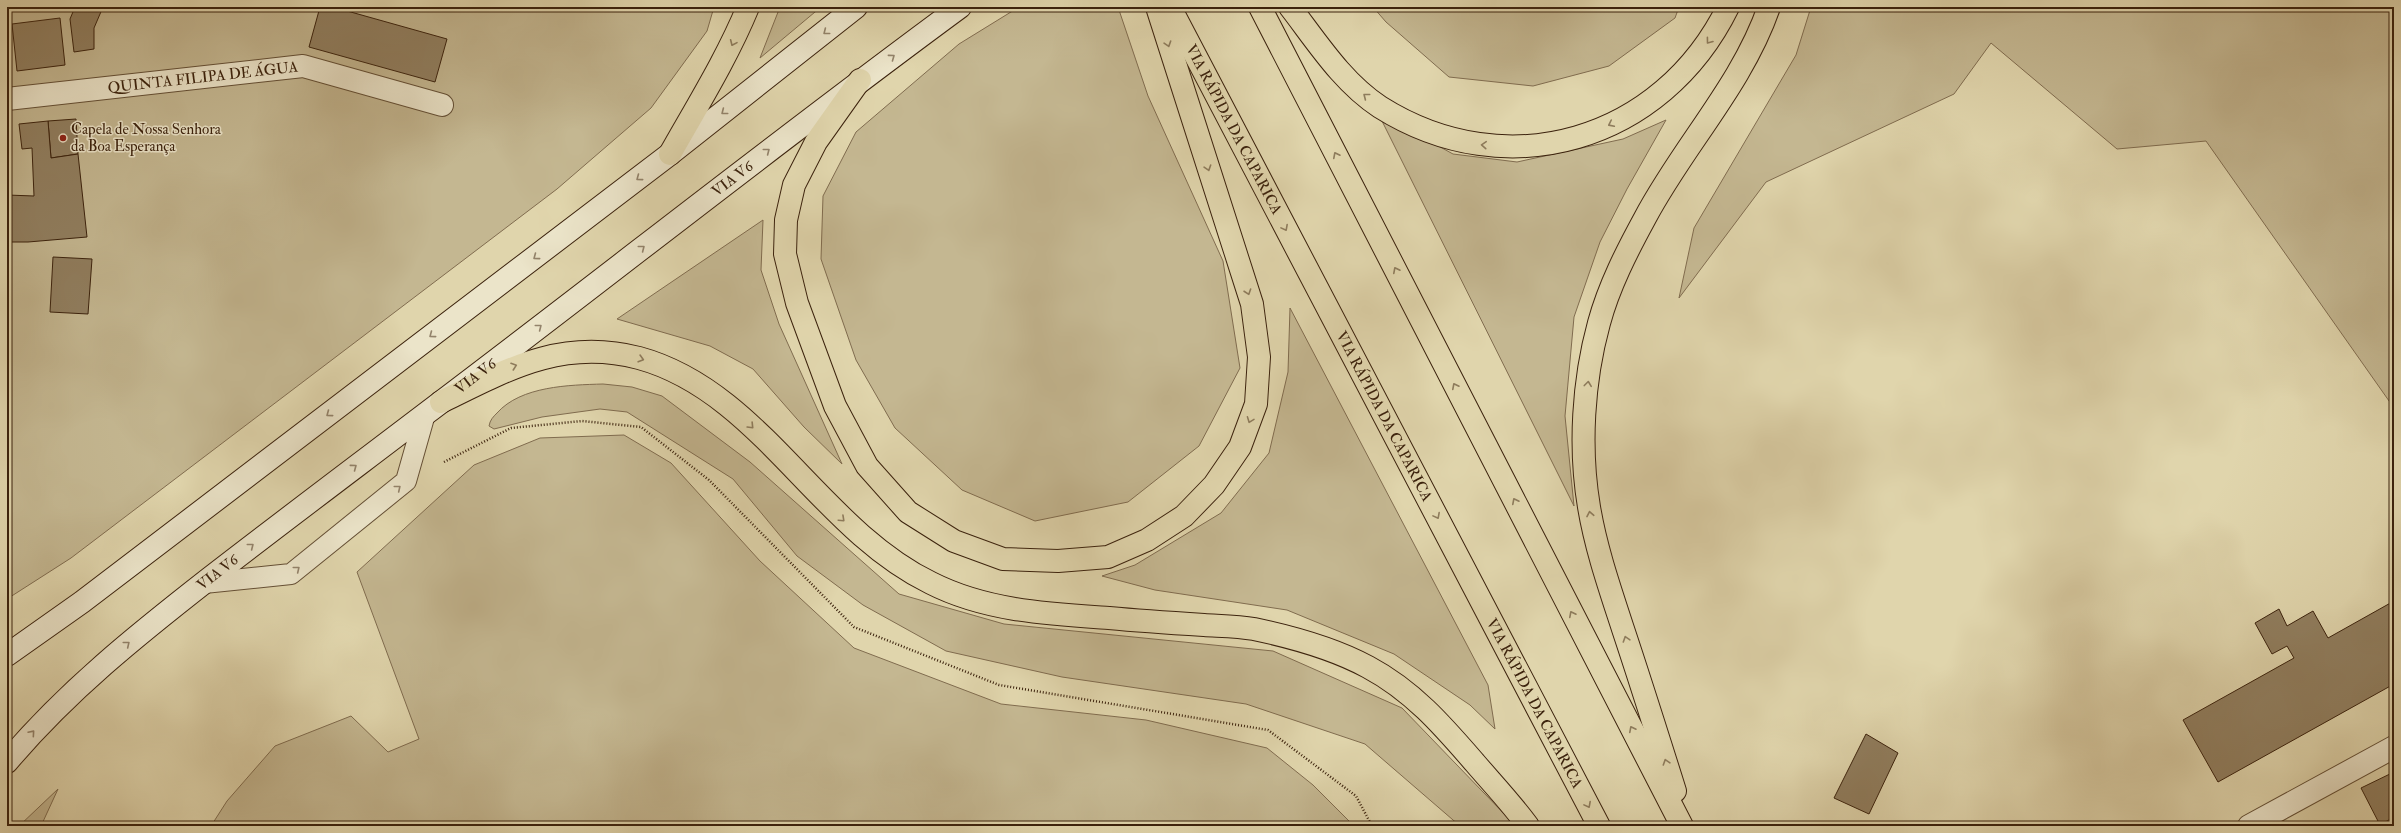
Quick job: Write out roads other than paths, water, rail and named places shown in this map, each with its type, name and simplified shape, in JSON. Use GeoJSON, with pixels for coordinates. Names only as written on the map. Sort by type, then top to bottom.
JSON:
{"type":"FeatureCollection","features":[{"type":"Feature","properties":{"kind":"highway"},"geometry":{"type":"LineString","coordinates":[[670,154],[714,74],[731,48],[748,7]]}},
{"type":"Feature","properties":{"kind":"highway"},"geometry":{"type":"LineString","coordinates":[[860,80],[816,142],[794,185],[786,220],[785,254],[797,303],[836,406],[866,466],[908,512],[954,541],[1003,559],[1058,561],[1108,556],[1147,540],[1184,516],[1214,485],[1240,447],[1256,404],[1259,357],[1252,304],[1157,7]]}},
{"type":"Feature","properties":{"kind":"highway","name":"VIA RÁPIDA DA CAPARICA"},"geometry":{"type":"LineString","coordinates":[[1170,7],[1599,826]]}},
{"type":"Feature","properties":{"kind":"highway"},"geometry":{"type":"LineString","coordinates":[[1260,7],[1682,826]]}},
{"type":"Feature","properties":{"kind":"highway"},"geometry":{"type":"LineString","coordinates":[[1290,7],[1348,82],[1379,106],[1411,125],[1444,138],[1472,144],[1539,146],[1570,140],[1599,130],[1630,115],[1656,96],[1697,57],[1714,34],[1728,7]]}},
{"type":"Feature","properties":{"kind":"highway"},"geometry":{"type":"LineString","coordinates":[[1687,826],[1600,559],[1594,534],[1585,471],[1586,402],[1591,362],[1599,322],[1614,280],[1653,202],[1725,93],[1761,28],[1769,7]]}},
{"type":"Feature","properties":{"kind":"highway"},"geometry":{"type":"LineString","coordinates":[[433,408],[511,367],[558,353],[612,352],[641,359],[674,370],[700,385],[735,410],[842,519],[882,554],[931,583],[975,600],[1037,613],[1251,628],[1308,643],[1362,664],[1427,708],[1528,826]]}},
{"type":"Feature","properties":{"kind":"main road"},"geometry":{"type":"LineString","coordinates":[[7,655],[76,606],[670,154],[856,7]]}},
{"type":"Feature","properties":{"kind":"main road","name":"VIA V6"},"geometry":{"type":"LineString","coordinates":[[7,762],[48,716],[82,683],[204,583],[860,80],[960,7]]}},
{"type":"Feature","properties":{"kind":"main road","name":"QUINTA FILIPA DE ÁGUA"},"geometry":{"type":"LineString","coordinates":[[7,99],[303,66],[442,105]]}},
{"type":"Feature","properties":{"kind":"main road"},"geometry":{"type":"LineString","coordinates":[[2249,826],[2394,747]]}},
{"type":"Feature","properties":{"kind":"lane"},"geometry":{"type":"LineString","coordinates":[[204,583],[291,574],[406,481],[433,408]]}},
{"type":"Feature","properties":{"kind":"place","name":"Capela de Nossa Senhora da Boa Esperança"},"geometry":{"type":"Point","coordinates":[63,138]}}]}
